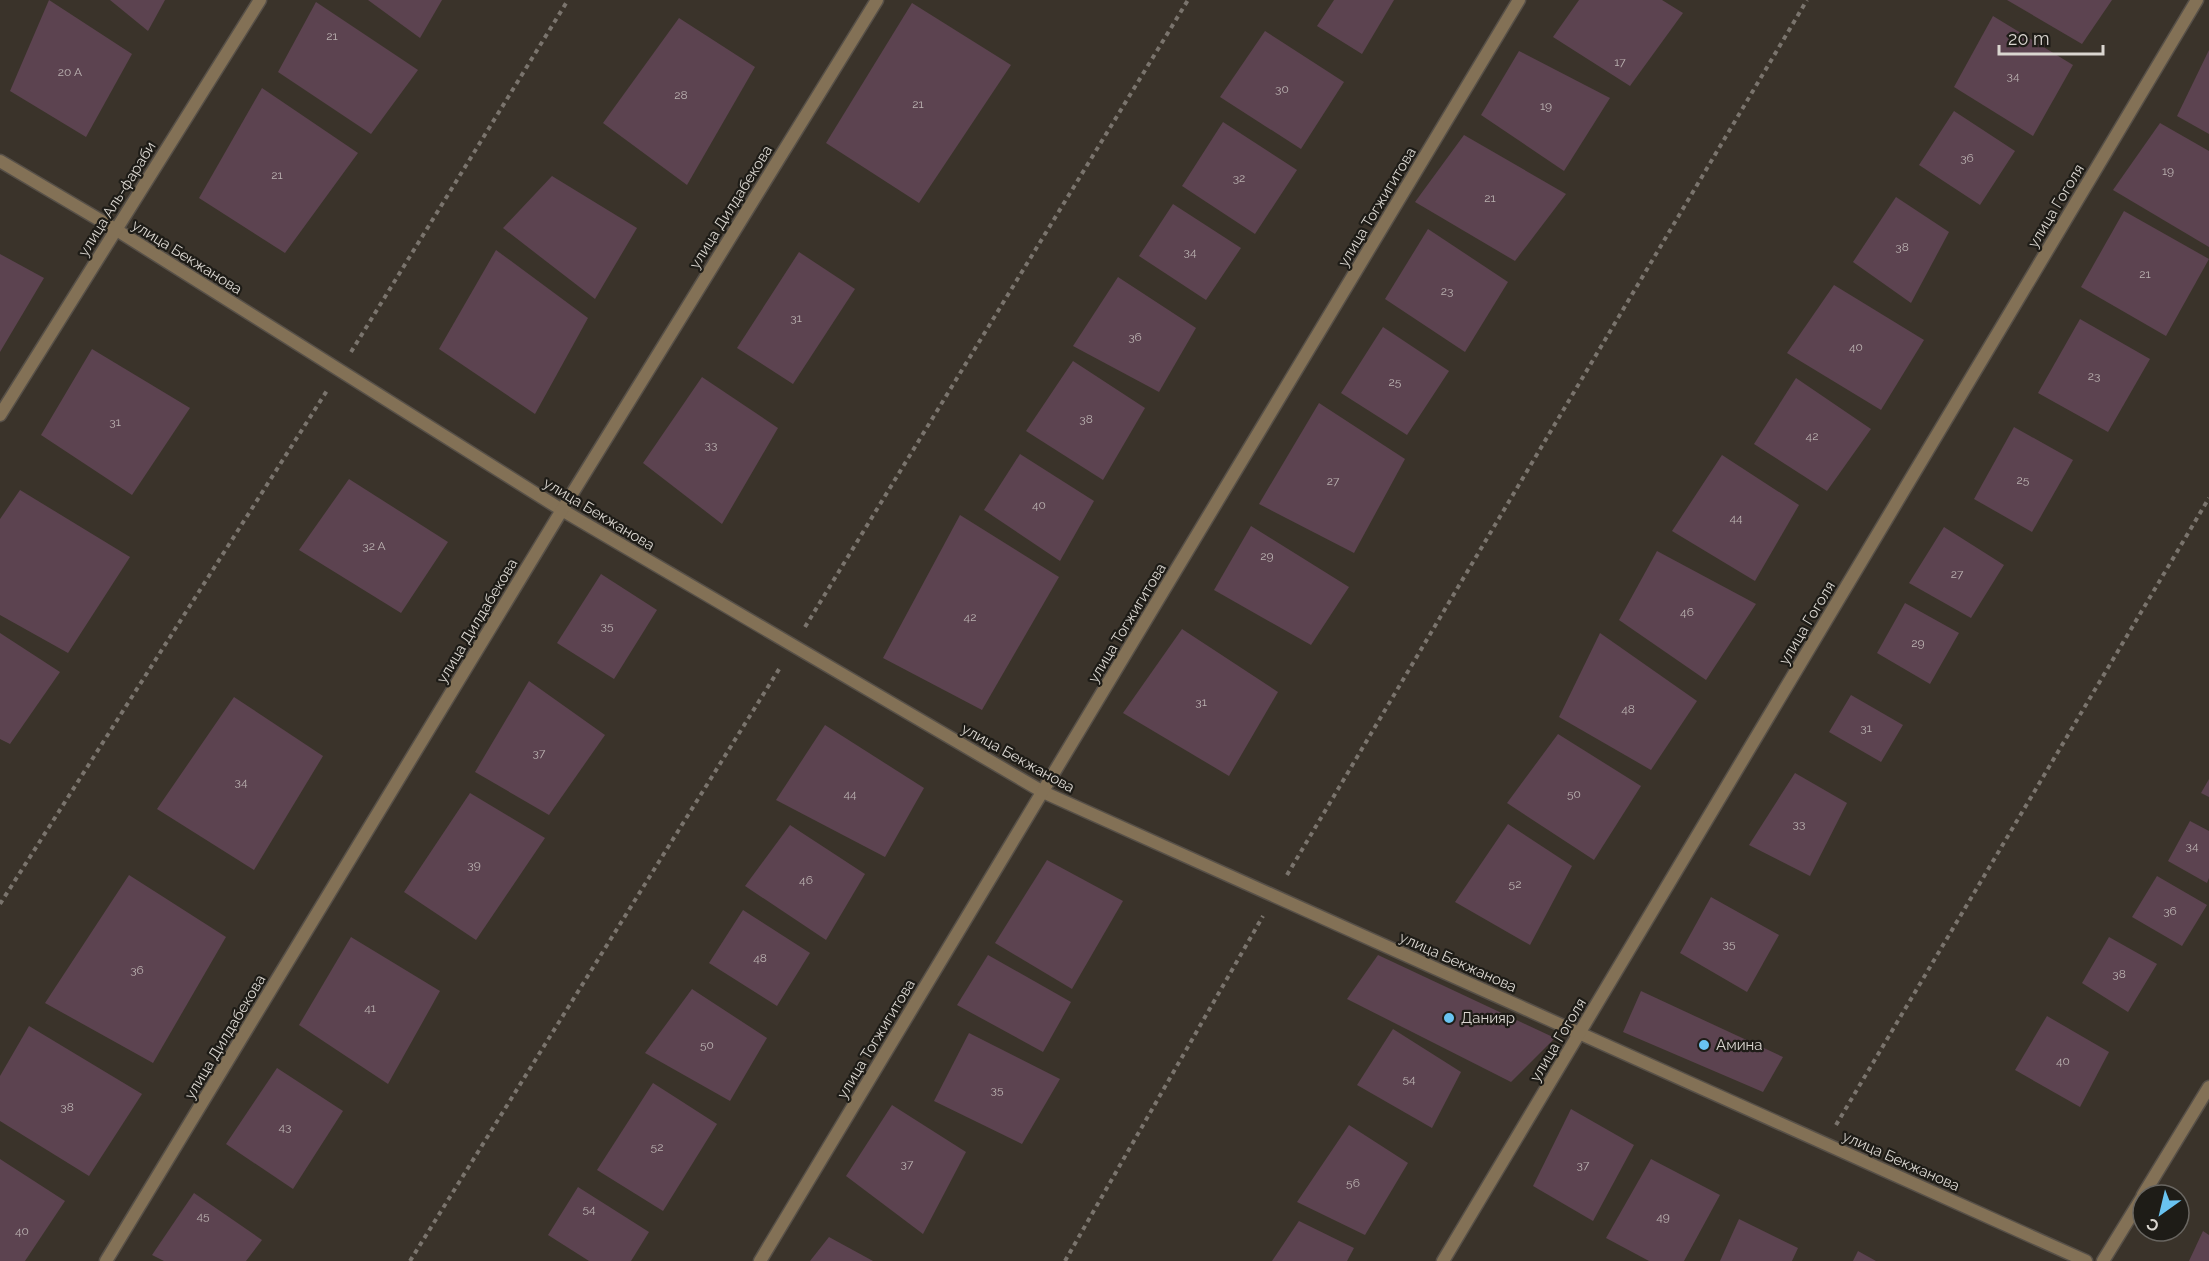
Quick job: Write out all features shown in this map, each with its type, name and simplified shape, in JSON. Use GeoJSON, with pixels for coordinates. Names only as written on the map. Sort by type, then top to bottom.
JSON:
{"type":"FeatureCollection","features":[{"type":"Feature","properties":{"kind":"street","name":"улица Аль-фараби"},"geometry":{"type":"LineString","coordinates":[[0,415],[260,0]]}},
{"type":"Feature","properties":{"kind":"street","name":"улица Дилдабекова"},"geometry":{"type":"LineString","coordinates":[[106,1261],[562,510],[877,0]]}},
{"type":"Feature","properties":{"kind":"street","name":"улица Тогжигитова"},"geometry":{"type":"LineString","coordinates":[[760,1261],[1518,0]]}},
{"type":"Feature","properties":{"kind":"street","name":"улица Гоголя"},"geometry":{"type":"LineString","coordinates":[[1443,1261],[2197,0]]}},
{"type":"Feature","properties":{"kind":"street","name":"улица Бекжанова"},"geometry":{"type":"LineString","coordinates":[[0,161],[115,229],[562,510],[1043,792],[2086,1261]]}},
{"type":"Feature","properties":{"kind":"street"},"geometry":{"type":"LineString","coordinates":[[2150,1183],[2209,1087]]}},
{"type":"Feature","properties":{"kind":"street"},"geometry":{"type":"LineString","coordinates":[[2103,1261],[2131,1215]]}},
{"type":"Feature","properties":{"kind":"path"},"geometry":{"type":"LineString","coordinates":[[0,904],[340,370],[568,0]]}},
{"type":"Feature","properties":{"kind":"path"},"geometry":{"type":"LineString","coordinates":[[1065,1261],[1274,896],[1807,0]]}},
{"type":"Feature","properties":{"kind":"path"},"geometry":{"type":"LineString","coordinates":[[1825,1143],[2209,498]]}},
{"type":"Feature","properties":{"kind":"building"},"geometry":{"type":"Polygon","coordinates":[[[49,0],[132,54],[86,137],[10,91],[49,0]]]}},
{"type":"Feature","properties":{"kind":"building"},"geometry":{"type":"Polygon","coordinates":[[[110,0],[165,0],[148,31],[110,0]]]}},
{"type":"Feature","properties":{"kind":"building"},"geometry":{"type":"Polygon","coordinates":[[[368,0],[442,0],[420,38],[368,0]]]}},
{"type":"Feature","properties":{"kind":"building"},"geometry":{"type":"Polygon","coordinates":[[[1334,0],[1394,0],[1362,54],[1317,26],[1334,0]]]}},
{"type":"Feature","properties":{"kind":"building"},"geometry":{"type":"Polygon","coordinates":[[[1579,0],[1662,0],[1683,13],[1630,86],[1553,37],[1579,0]]]}},
{"type":"Feature","properties":{"kind":"building"},"geometry":{"type":"Polygon","coordinates":[[[2007,0],[2112,0],[2082,44],[2007,0]]]}},
{"type":"Feature","properties":{"kind":"building"},"geometry":{"type":"Polygon","coordinates":[[[316,2],[418,70],[371,134],[278,72],[316,2]]]}},
{"type":"Feature","properties":{"kind":"building"},"geometry":{"type":"Polygon","coordinates":[[[912,3],[1011,65],[919,203],[826,143],[912,3]]]}},
{"type":"Feature","properties":{"kind":"building"},"geometry":{"type":"Polygon","coordinates":[[[1993,16],[2073,65],[2033,136],[1954,87],[1993,16]]]}},
{"type":"Feature","properties":{"kind":"building"},"geometry":{"type":"Polygon","coordinates":[[[679,18],[755,67],[687,185],[603,123],[679,18]]]}},
{"type":"Feature","properties":{"kind":"building"},"geometry":{"type":"Polygon","coordinates":[[[1265,31],[1344,82],[1301,149],[1220,97],[1265,31]]]}},
{"type":"Feature","properties":{"kind":"building"},"geometry":{"type":"Polygon","coordinates":[[[2209,50],[2209,134],[2177,116],[2209,50]]]}},
{"type":"Feature","properties":{"kind":"building"},"geometry":{"type":"Polygon","coordinates":[[[1519,51],[1610,98],[1564,171],[1481,115],[1519,51]]]}},
{"type":"Feature","properties":{"kind":"building"},"geometry":{"type":"Polygon","coordinates":[[[262,88],[358,153],[285,253],[199,198],[262,88]]]}},
{"type":"Feature","properties":{"kind":"building"},"geometry":{"type":"Polygon","coordinates":[[[1954,111],[2015,151],[1980,205],[1919,165],[1954,111]]]}},
{"type":"Feature","properties":{"kind":"building"},"geometry":{"type":"Polygon","coordinates":[[[1223,122],[1297,170],[1255,234],[1182,186],[1223,122]]]}},
{"type":"Feature","properties":{"kind":"building"},"geometry":{"type":"Polygon","coordinates":[[[2160,123],[2209,151],[2209,247],[2113,190],[2160,123]]]}},
{"type":"Feature","properties":{"kind":"building"},"geometry":{"type":"Polygon","coordinates":[[[1464,135],[1566,194],[1515,261],[1415,202],[1464,135]]]}},
{"type":"Feature","properties":{"kind":"building"},"geometry":{"type":"Polygon","coordinates":[[[552,176],[637,228],[595,299],[503,228],[552,176]]]}},
{"type":"Feature","properties":{"kind":"building"},"geometry":{"type":"Polygon","coordinates":[[[1896,197],[1949,232],[1911,303],[1853,262],[1896,197]]]}},
{"type":"Feature","properties":{"kind":"building"},"geometry":{"type":"Polygon","coordinates":[[[1173,204],[1241,248],[1206,300],[1139,256],[1173,204]]]}},
{"type":"Feature","properties":{"kind":"building"},"geometry":{"type":"Polygon","coordinates":[[[2124,211],[2209,259],[2166,336],[2081,287],[2124,211]]]}},
{"type":"Feature","properties":{"kind":"building"},"geometry":{"type":"Polygon","coordinates":[[[1428,229],[1508,282],[1465,352],[1385,299],[1428,229]]]}},
{"type":"Feature","properties":{"kind":"building"},"geometry":{"type":"Polygon","coordinates":[[[496,250],[588,318],[535,414],[439,349],[496,250]]]}},
{"type":"Feature","properties":{"kind":"building"},"geometry":{"type":"Polygon","coordinates":[[[799,252],[855,289],[793,384],[737,348],[799,252]]]}},
{"type":"Feature","properties":{"kind":"building"},"geometry":{"type":"Polygon","coordinates":[[[0,254],[44,278],[0,352],[0,254]]]}},
{"type":"Feature","properties":{"kind":"building"},"geometry":{"type":"Polygon","coordinates":[[[1118,277],[1196,328],[1159,392],[1073,346],[1118,277]]]}},
{"type":"Feature","properties":{"kind":"building"},"geometry":{"type":"Polygon","coordinates":[[[1834,285],[1924,340],[1881,410],[1787,353],[1834,285]]]}},
{"type":"Feature","properties":{"kind":"building"},"geometry":{"type":"Polygon","coordinates":[[[2080,319],[2150,359],[2108,432],[2038,393],[2080,319]]]}},
{"type":"Feature","properties":{"kind":"building"},"geometry":{"type":"Polygon","coordinates":[[[1383,327],[1449,371],[1407,435],[1341,393],[1383,327]]]}},
{"type":"Feature","properties":{"kind":"building"},"geometry":{"type":"Polygon","coordinates":[[[92,349],[190,408],[132,495],[41,435],[92,349]]]}},
{"type":"Feature","properties":{"kind":"building"},"geometry":{"type":"Polygon","coordinates":[[[1073,361],[1145,408],[1103,480],[1026,431],[1073,361]]]}},
{"type":"Feature","properties":{"kind":"building"},"geometry":{"type":"Polygon","coordinates":[[[702,377],[778,428],[722,524],[643,463],[702,377]]]}},
{"type":"Feature","properties":{"kind":"building"},"geometry":{"type":"Polygon","coordinates":[[[1796,378],[1871,429],[1827,491],[1754,444],[1796,378]]]}},
{"type":"Feature","properties":{"kind":"building"},"geometry":{"type":"Polygon","coordinates":[[[1319,403],[1405,459],[1354,553],[1259,504],[1319,403]]]}},
{"type":"Feature","properties":{"kind":"building"},"geometry":{"type":"Polygon","coordinates":[[[2014,427],[2073,460],[2032,532],[1974,499],[2014,427]]]}},
{"type":"Feature","properties":{"kind":"building"},"geometry":{"type":"Polygon","coordinates":[[[1020,454],[1094,501],[1060,561],[984,510],[1020,454]]]}},
{"type":"Feature","properties":{"kind":"building"},"geometry":{"type":"Polygon","coordinates":[[[1722,455],[1799,505],[1755,581],[1672,531],[1722,455]]]}},
{"type":"Feature","properties":{"kind":"building"},"geometry":{"type":"Polygon","coordinates":[[[349,479],[448,542],[401,613],[299,550],[349,479]]]}},
{"type":"Feature","properties":{"kind":"building"},"geometry":{"type":"Polygon","coordinates":[[[20,490],[130,557],[68,653],[0,615],[0,519],[20,490]]]}},
{"type":"Feature","properties":{"kind":"building"},"geometry":{"type":"Polygon","coordinates":[[[960,515],[1059,577],[982,710],[883,658],[960,515]]]}},
{"type":"Feature","properties":{"kind":"building"},"geometry":{"type":"Polygon","coordinates":[[[1251,526],[1349,587],[1311,645],[1214,590],[1251,526]]]}},
{"type":"Feature","properties":{"kind":"building"},"geometry":{"type":"Polygon","coordinates":[[[1944,527],[2004,565],[1971,618],[1909,583],[1944,527]]]}},
{"type":"Feature","properties":{"kind":"building"},"geometry":{"type":"Polygon","coordinates":[[[1657,551],[1756,604],[1706,680],[1619,620],[1657,551]]]}},
{"type":"Feature","properties":{"kind":"building"},"geometry":{"type":"Polygon","coordinates":[[[601,574],[657,610],[614,679],[557,643],[601,574]]]}},
{"type":"Feature","properties":{"kind":"building"},"geometry":{"type":"Polygon","coordinates":[[[1905,603],[1959,633],[1930,684],[1877,653],[1905,603]]]}},
{"type":"Feature","properties":{"kind":"building"},"geometry":{"type":"Polygon","coordinates":[[[1182,629],[1278,692],[1229,776],[1123,713],[1182,629]]]}},
{"type":"Feature","properties":{"kind":"building"},"geometry":{"type":"Polygon","coordinates":[[[0,633],[60,672],[10,744],[0,739],[0,633]]]}},
{"type":"Feature","properties":{"kind":"building"},"geometry":{"type":"Polygon","coordinates":[[[1600,633],[1697,701],[1651,770],[1559,717],[1600,633]]]}},
{"type":"Feature","properties":{"kind":"building"},"geometry":{"type":"Polygon","coordinates":[[[529,681],[605,735],[549,815],[475,772],[529,681]]]}},
{"type":"Feature","properties":{"kind":"building"},"geometry":{"type":"Polygon","coordinates":[[[1851,695],[1903,725],[1881,762],[1829,732],[1851,695]]]}},
{"type":"Feature","properties":{"kind":"building"},"geometry":{"type":"Polygon","coordinates":[[[234,697],[323,756],[254,870],[157,809],[234,697]]]}},
{"type":"Feature","properties":{"kind":"building"},"geometry":{"type":"Polygon","coordinates":[[[825,725],[924,788],[885,857],[776,800],[825,725]]]}},
{"type":"Feature","properties":{"kind":"building"},"geometry":{"type":"Polygon","coordinates":[[[1558,734],[1641,786],[1594,860],[1507,803],[1558,734]]]}},
{"type":"Feature","properties":{"kind":"building"},"geometry":{"type":"Polygon","coordinates":[[[1795,773],[1847,803],[1810,876],[1749,845],[1795,773]]]}},
{"type":"Feature","properties":{"kind":"building"},"geometry":{"type":"Polygon","coordinates":[[[2209,779],[2209,797],[2201,793],[2209,779]]]}},
{"type":"Feature","properties":{"kind":"building"},"geometry":{"type":"Polygon","coordinates":[[[470,793],[545,838],[476,940],[404,892],[470,793]]]}},
{"type":"Feature","properties":{"kind":"building"},"geometry":{"type":"Polygon","coordinates":[[[2190,821],[2209,831],[2209,878],[2207,883],[2168,861],[2190,821]]]}},
{"type":"Feature","properties":{"kind":"building"},"geometry":{"type":"Polygon","coordinates":[[[1508,824],[1572,866],[1530,945],[1455,902],[1508,824]]]}},
{"type":"Feature","properties":{"kind":"building"},"geometry":{"type":"Polygon","coordinates":[[[790,825],[865,874],[826,940],[745,886],[790,825]]]}},
{"type":"Feature","properties":{"kind":"building"},"geometry":{"type":"Polygon","coordinates":[[[1047,860],[1123,901],[1072,989],[995,943],[1047,860]]]}},
{"type":"Feature","properties":{"kind":"building"},"geometry":{"type":"Polygon","coordinates":[[[129,875],[226,937],[153,1063],[45,1003],[129,875]]]}},
{"type":"Feature","properties":{"kind":"building"},"geometry":{"type":"Polygon","coordinates":[[[2157,876],[2207,905],[2182,946],[2132,917],[2157,876]]]}},
{"type":"Feature","properties":{"kind":"building"},"geometry":{"type":"Polygon","coordinates":[[[1711,897],[1779,935],[1747,992],[1680,953],[1711,897]]]}},
{"type":"Feature","properties":{"kind":"building"},"geometry":{"type":"Polygon","coordinates":[[[743,910],[810,953],[777,1006],[709,963],[743,910]]]}},
{"type":"Feature","properties":{"kind":"building"},"geometry":{"type":"Polygon","coordinates":[[[351,937],[440,991],[388,1084],[299,1025],[351,937]]]}},
{"type":"Feature","properties":{"kind":"building"},"geometry":{"type":"Polygon","coordinates":[[[2109,937],[2157,964],[2128,1012],[2082,983],[2109,937]]]}},
{"type":"Feature","properties":{"kind":"building"},"geometry":{"type":"Polygon","coordinates":[[[988,955],[1071,1002],[1043,1052],[957,1005],[988,955]]]}},
{"type":"Feature","properties":{"kind":"building","name":"Данияр"},"geometry":{"type":"Polygon","coordinates":[[[1378,955],[1555,1038],[1511,1082],[1347,999],[1378,955]]]}},
{"type":"Feature","properties":{"kind":"building"},"geometry":{"type":"Polygon","coordinates":[[[692,989],[767,1038],[730,1101],[645,1053],[692,989]]]}},
{"type":"Feature","properties":{"kind":"building","name":"Амина"},"geometry":{"type":"Polygon","coordinates":[[[1641,991],[1783,1057],[1763,1092],[1623,1032],[1641,991]]]}},
{"type":"Feature","properties":{"kind":"building"},"geometry":{"type":"Polygon","coordinates":[[[2047,1016],[2109,1052],[2080,1107],[2015,1070],[2047,1016]]]}},
{"type":"Feature","properties":{"kind":"building"},"geometry":{"type":"Polygon","coordinates":[[[29,1026],[142,1094],[89,1176],[0,1121],[0,1076],[29,1026]]]}},
{"type":"Feature","properties":{"kind":"building"},"geometry":{"type":"Polygon","coordinates":[[[1393,1029],[1461,1072],[1432,1128],[1357,1085],[1393,1029]]]}},
{"type":"Feature","properties":{"kind":"building"},"geometry":{"type":"Polygon","coordinates":[[[969,1033],[1060,1079],[1022,1144],[934,1101],[969,1033]]]}},
{"type":"Feature","properties":{"kind":"building"},"geometry":{"type":"Polygon","coordinates":[[[277,1068],[343,1111],[293,1189],[226,1144],[277,1068]]]}},
{"type":"Feature","properties":{"kind":"building"},"geometry":{"type":"Polygon","coordinates":[[[653,1083],[717,1124],[663,1211],[597,1170],[653,1083]]]}},
{"type":"Feature","properties":{"kind":"building"},"geometry":{"type":"Polygon","coordinates":[[[892,1105],[966,1152],[923,1234],[846,1176],[892,1105]]]}},
{"type":"Feature","properties":{"kind":"building"},"geometry":{"type":"Polygon","coordinates":[[[1571,1109],[1634,1145],[1593,1221],[1533,1186],[1571,1109]]]}},
{"type":"Feature","properties":{"kind":"building"},"geometry":{"type":"Polygon","coordinates":[[[1349,1125],[1408,1163],[1365,1235],[1297,1202],[1349,1125]]]}},
{"type":"Feature","properties":{"kind":"building"},"geometry":{"type":"Polygon","coordinates":[[[0,1159],[65,1201],[25,1261],[0,1261],[0,1159]]]}},
{"type":"Feature","properties":{"kind":"building"},"geometry":{"type":"Polygon","coordinates":[[[1651,1159],[1720,1195],[1684,1261],[1649,1261],[1606,1238],[1651,1159]]]}},
{"type":"Feature","properties":{"kind":"building"},"geometry":{"type":"Polygon","coordinates":[[[578,1187],[649,1232],[631,1261],[589,1261],[548,1235],[578,1187]]]}},
{"type":"Feature","properties":{"kind":"building"},"geometry":{"type":"Polygon","coordinates":[[[194,1193],[262,1240],[246,1261],[164,1261],[152,1255],[194,1193]]]}},
{"type":"Feature","properties":{"kind":"building"},"geometry":{"type":"Polygon","coordinates":[[[1739,1219],[1798,1248],[1792,1261],[1720,1261],[1739,1219]]]}},
{"type":"Feature","properties":{"kind":"building"},"geometry":{"type":"Polygon","coordinates":[[[1299,1221],[1354,1248],[1347,1261],[1272,1261],[1299,1221]]]}},
{"type":"Feature","properties":{"kind":"building"},"geometry":{"type":"Polygon","coordinates":[[[2203,1231],[2209,1235],[2209,1261],[2189,1261],[2203,1231]]]}},
{"type":"Feature","properties":{"kind":"building"},"geometry":{"type":"Polygon","coordinates":[[[829,1237],[873,1261],[810,1261],[829,1237]]]}},
{"type":"Feature","properties":{"kind":"building"},"geometry":{"type":"Polygon","coordinates":[[[1858,1251],[1876,1261],[1853,1261],[1858,1251]]]}},
{"type":"Feature","properties":{"kind":"place","name":"Данияр"},"geometry":{"type":"Point","coordinates":[1449,1018]}},
{"type":"Feature","properties":{"kind":"place","name":"Амина"},"geometry":{"type":"Point","coordinates":[1704,1045]}}]}
